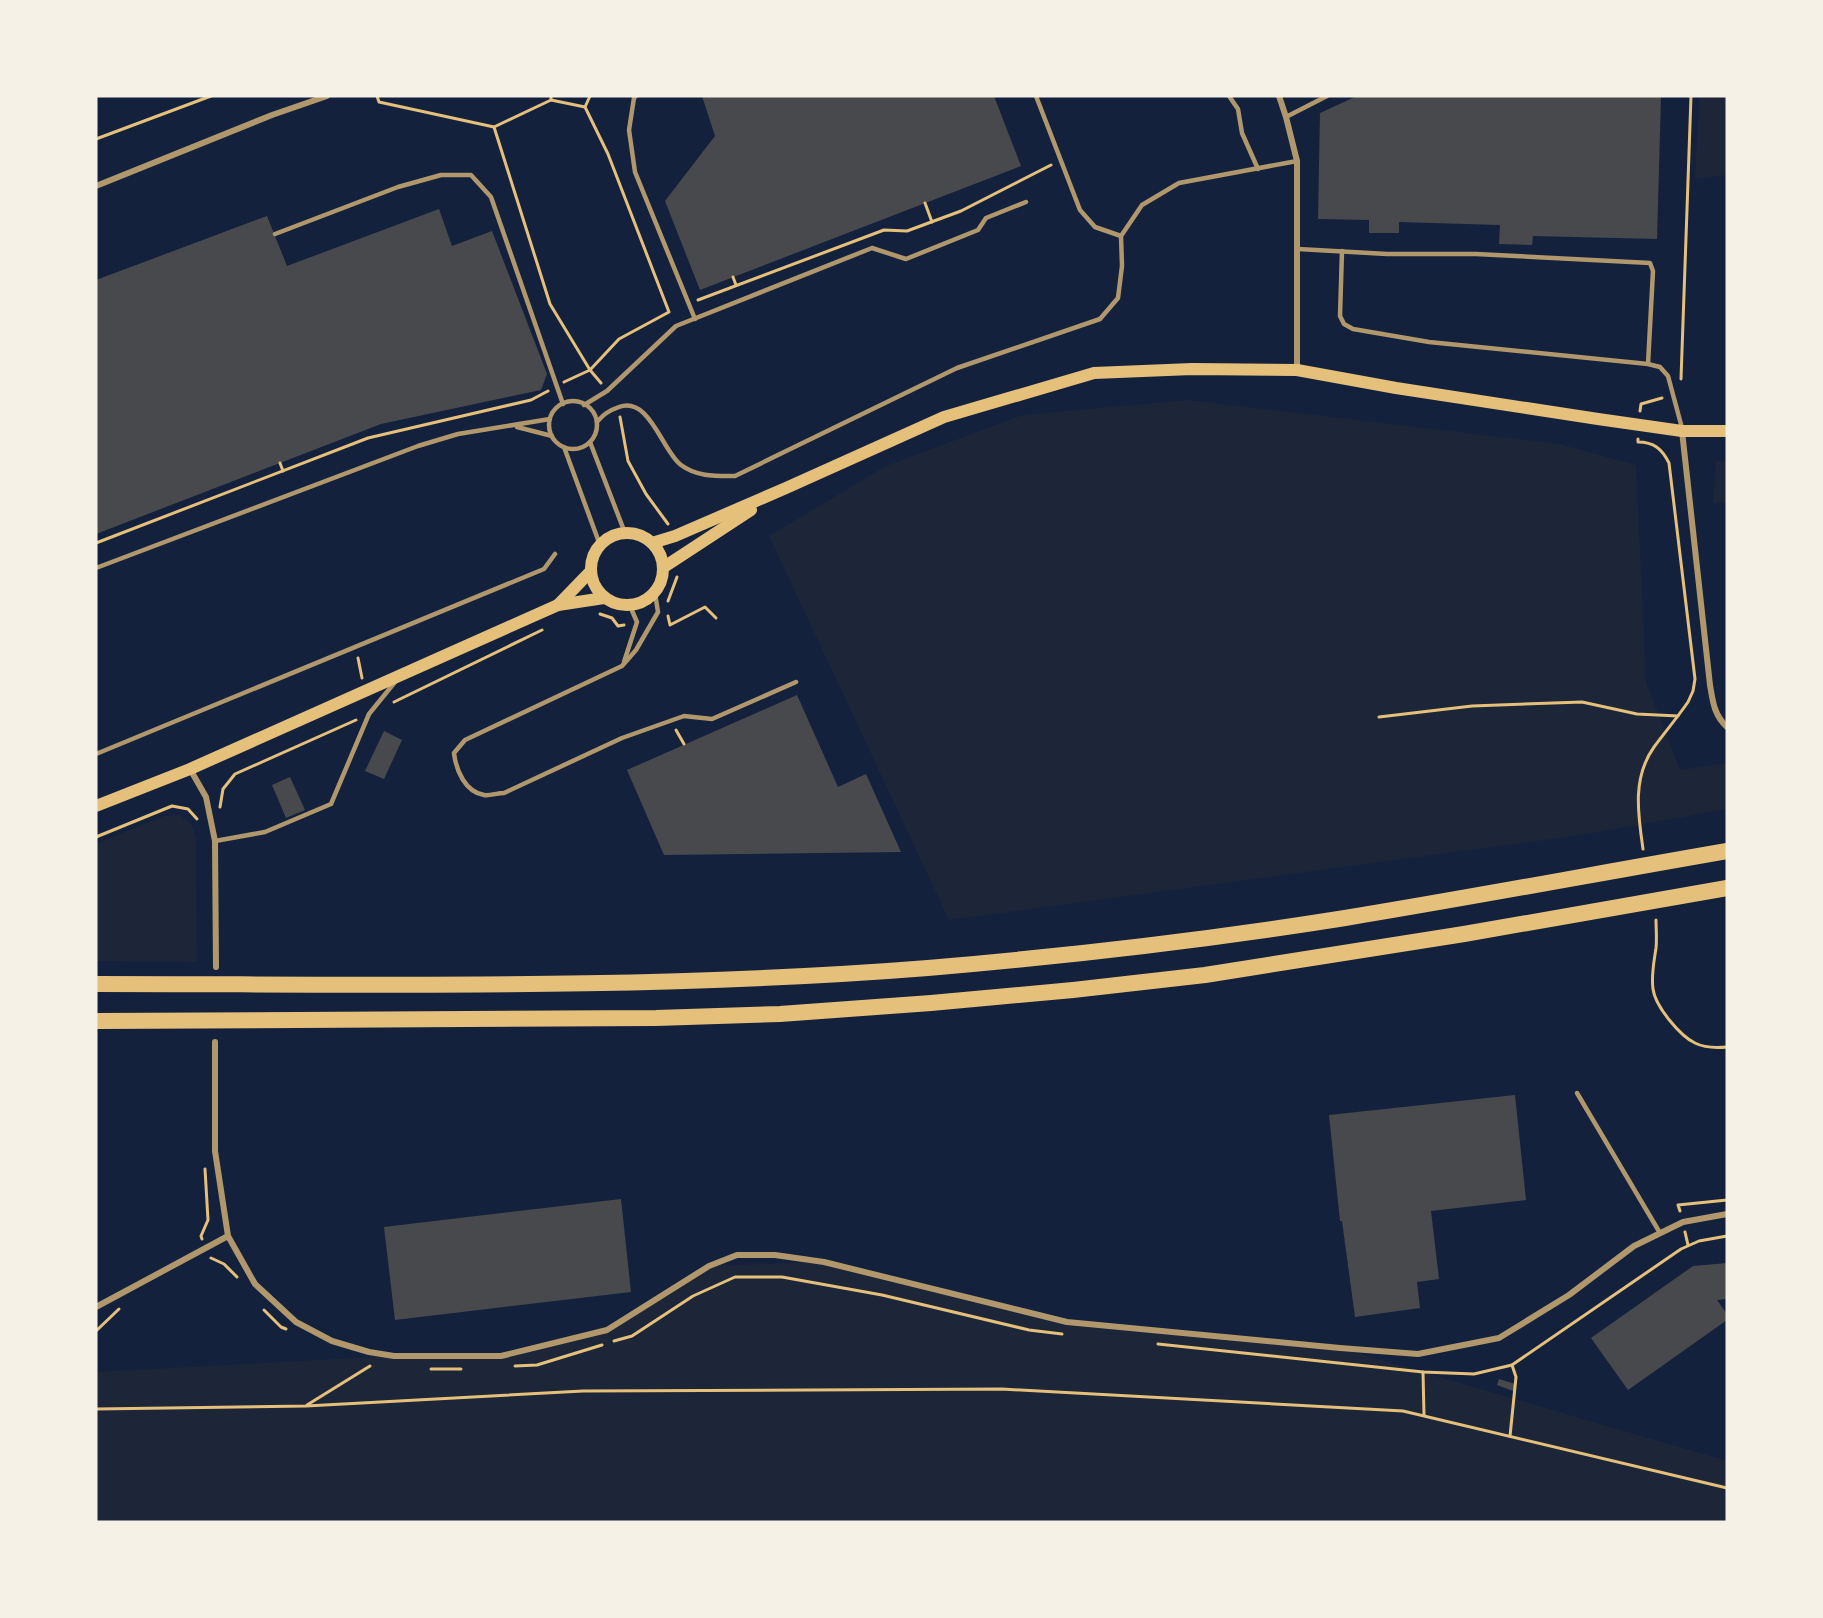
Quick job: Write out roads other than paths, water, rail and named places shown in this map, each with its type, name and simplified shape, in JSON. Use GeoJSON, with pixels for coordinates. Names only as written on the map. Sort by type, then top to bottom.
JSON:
{"type":"FeatureCollection","features":[{"type":"Feature","properties":{"kind":"highway"},"geometry":{"type":"LineString","coordinates":[[96,984],[520,985],[783,977],[926,968],[1063,955],[1272,928],[1459,899],[1727,851]]}},
{"type":"Feature","properties":{"kind":"highway"},"geometry":{"type":"LineString","coordinates":[[96,1021],[656,1018],[780,1014],[931,1003],[1073,990],[1216,973],[1464,934],[1727,888]]}},
{"type":"Feature","properties":{"kind":"main road"},"geometry":{"type":"LineString","coordinates":[[652,543],[675,536],[944,417],[1094,374],[1192,369],[1297,369],[1396,388],[1682,430],[1727,431]]}},
{"type":"Feature","properties":{"kind":"main road"},"geometry":{"type":"LineString","coordinates":[[664,567],[786,488]]}},
{"type":"Feature","properties":{"kind":"main road"},"geometry":{"type":"LineString","coordinates":[[625,533],[639,535],[652,543],[660,553],[664,567],[662,581],[655,593],[643,602],[630,606],[615,604],[604,598],[595,585],[591,571],[593,558],[600,545],[611,537],[625,533]]}},
{"type":"Feature","properties":{"kind":"main road"},"geometry":{"type":"LineString","coordinates":[[558,605],[591,571]]}},
{"type":"Feature","properties":{"kind":"main road"},"geometry":{"type":"LineString","coordinates":[[96,806],[190,769],[558,605],[604,598]]}},
{"type":"Feature","properties":{"kind":"street"},"geometry":{"type":"LineString","coordinates":[[96,186],[272,115],[327,96]]}},
{"type":"Feature","properties":{"kind":"street"},"geometry":{"type":"LineString","coordinates":[[1279,96],[1297,161],[1297,369]]}},
{"type":"Feature","properties":{"kind":"street"},"geometry":{"type":"LineString","coordinates":[[1682,430],[1710,685],[1714,708],[1719,720],[1727,728]]}},
{"type":"Feature","properties":{"kind":"street"},"geometry":{"type":"LineString","coordinates":[[190,769],[206,797],[215,841],[216,967]]}},
{"type":"Feature","properties":{"kind":"street"},"geometry":{"type":"LineString","coordinates":[[215,1042],[215,1151],[228,1236],[255,1284],[296,1322],[332,1341],[369,1352],[394,1356],[501,1356],[607,1330],[709,1266],[737,1256],[765,1255],[825,1262],[1067,1322],[1418,1354],[1498,1338],[1569,1295],[1634,1246],[1683,1222],[1727,1214]]}},
{"type":"Feature","properties":{"kind":"street"},"geometry":{"type":"LineString","coordinates":[[96,1307],[228,1236]]}},
{"type":"Feature","properties":{"kind":"lane"},"geometry":{"type":"LineString","coordinates":[[636,96],[629,130],[635,172],[695,319]]}},
{"type":"Feature","properties":{"kind":"lane"},"geometry":{"type":"LineString","coordinates":[[1036,96],[1080,210],[1095,227],[1121,236]]}},
{"type":"Feature","properties":{"kind":"lane"},"geometry":{"type":"LineString","coordinates":[[1229,96],[1238,109],[1242,133],[1257,169]]}},
{"type":"Feature","properties":{"kind":"lane"},"geometry":{"type":"LineString","coordinates":[[1286,117],[1327,96]]}},
{"type":"Feature","properties":{"kind":"lane"},"geometry":{"type":"LineString","coordinates":[[564,447],[578,449],[590,442],[597,422],[605,412],[625,405],[642,410],[681,465],[705,476],[735,476],[957,368],[1100,319],[1118,298],[1122,266],[1121,236],[1142,205],[1179,183],[1297,161]]}},
{"type":"Feature","properties":{"kind":"lane"},"geometry":{"type":"LineString","coordinates":[[274,234],[398,188],[441,175],[471,175],[491,197],[563,404]]}},
{"type":"Feature","properties":{"kind":"lane"},"geometry":{"type":"LineString","coordinates":[[584,405],[608,391],[676,326],[872,248],[906,259],[978,230],[986,218],[1026,202]]}},
{"type":"Feature","properties":{"kind":"lane"},"geometry":{"type":"LineString","coordinates":[[1298,249],[1650,263],[1653,271],[1648,364]]}},
{"type":"Feature","properties":{"kind":"lane"},"geometry":{"type":"LineString","coordinates":[[1342,251],[1340,316],[1344,324],[1353,329],[1429,342],[1648,364],[1660,368],[1668,376],[1682,430]]}},
{"type":"Feature","properties":{"kind":"lane"},"geometry":{"type":"LineString","coordinates":[[552,436],[550,419],[563,404],[578,402],[584,405],[594,415],[597,422]]}},
{"type":"Feature","properties":{"kind":"lane"},"geometry":{"type":"LineString","coordinates":[[96,568],[418,446],[458,434],[550,419]]}},
{"type":"Feature","properties":{"kind":"lane"},"geometry":{"type":"LineString","coordinates":[[515,426],[552,436],[564,447],[600,545]]}},
{"type":"Feature","properties":{"kind":"lane"},"geometry":{"type":"LineString","coordinates":[[590,442],[625,533]]}},
{"type":"Feature","properties":{"kind":"lane"},"geometry":{"type":"LineString","coordinates":[[96,754],[544,569],[555,554]]}},
{"type":"Feature","properties":{"kind":"lane"},"geometry":{"type":"LineString","coordinates":[[655,593],[658,612],[636,650],[622,666],[465,740],[454,753],[456,766],[471,790],[484,795],[504,793],[622,738],[684,716],[711,719],[796,682]]}},
{"type":"Feature","properties":{"kind":"lane"},"geometry":{"type":"LineString","coordinates":[[622,666],[637,622],[630,606]]}},
{"type":"Feature","properties":{"kind":"lane"},"geometry":{"type":"LineString","coordinates":[[215,841],[265,832],[331,804],[369,714],[401,675]]}},
{"type":"Feature","properties":{"kind":"lane"},"geometry":{"type":"LineString","coordinates":[[1577,1093],[1660,1233]]}}]}
